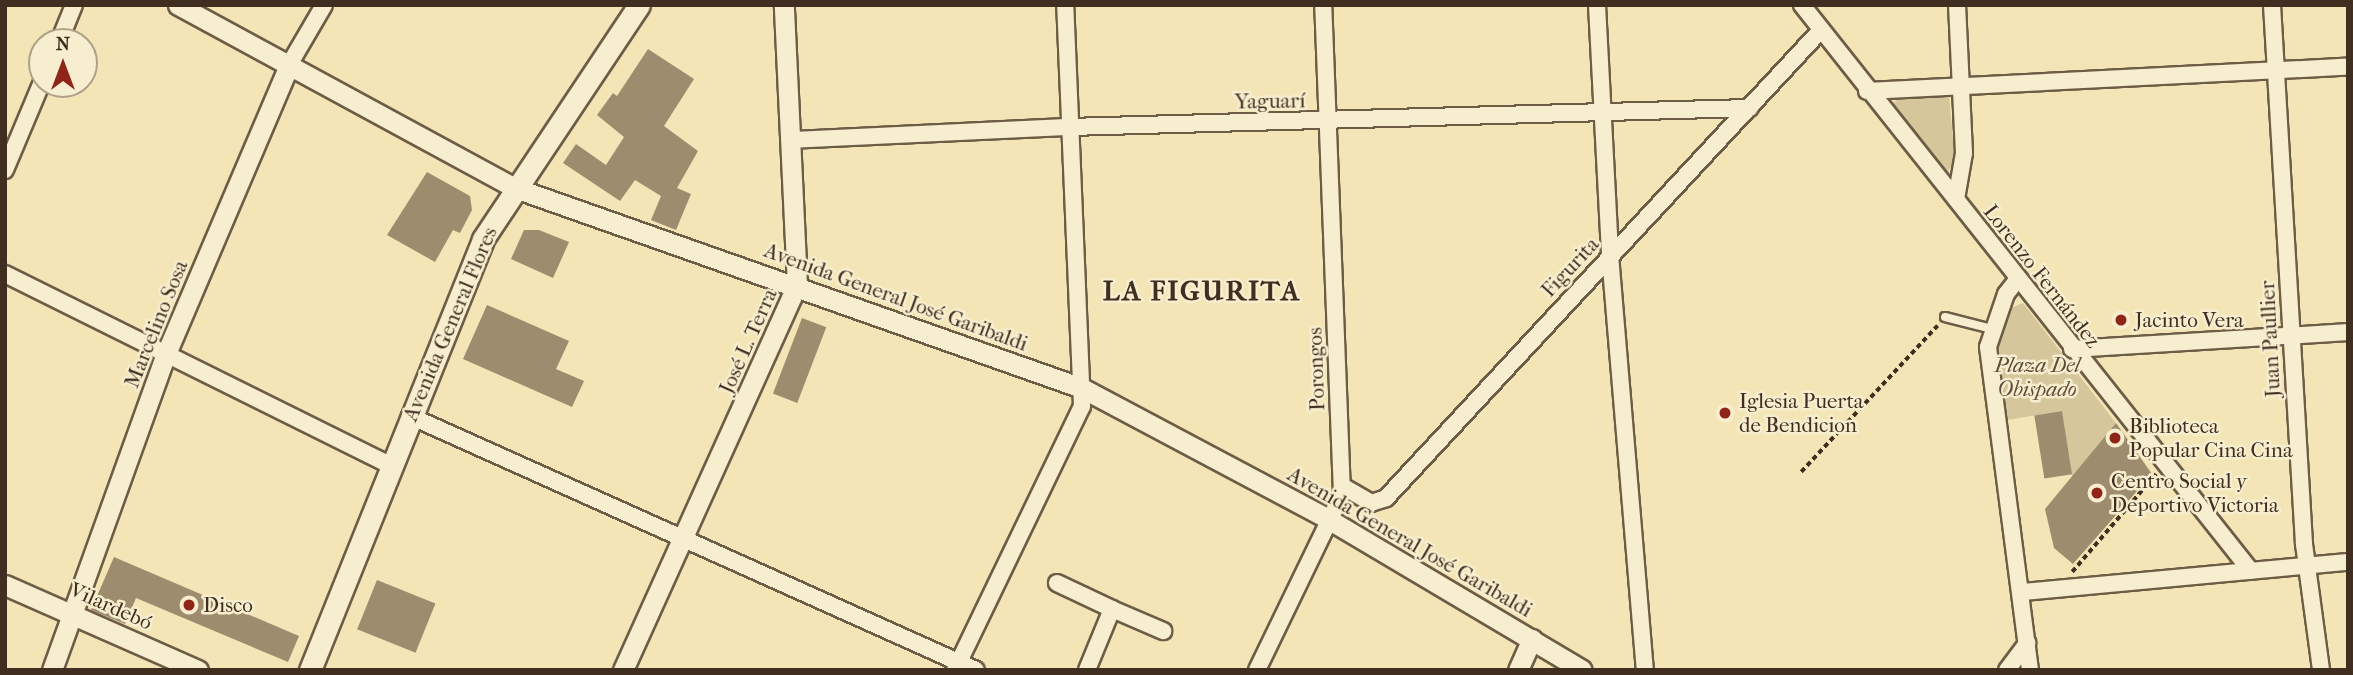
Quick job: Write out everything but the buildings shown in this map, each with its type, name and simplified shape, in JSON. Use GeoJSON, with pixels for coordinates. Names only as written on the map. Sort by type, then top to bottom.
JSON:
{"type":"FeatureCollection","features":[{"type":"Feature","properties":{"kind":"main road","name":"Avenida General Flores"},"geometry":{"type":"LineString","coordinates":[[310,670],[390,465],[483,239],[639,5]]}},
{"type":"Feature","properties":{"kind":"street"},"geometry":{"type":"LineString","coordinates":[[65,28],[74,5]]}},
{"type":"Feature","properties":{"kind":"street","name":"Avenida General José Garibaldi"},"geometry":{"type":"LineString","coordinates":[[178,5],[515,188],[797,285],[1082,388],[1328,519],[1582,670]]}},
{"type":"Feature","properties":{"kind":"street","name":"Marcelino Sosa"},"geometry":{"type":"LineString","coordinates":[[52,670],[165,356],[289,65],[324,5]]}},
{"type":"Feature","properties":{"kind":"street","name":"José L. Terra"},"geometry":{"type":"LineString","coordinates":[[623,670],[797,285],[784,5]]}},
{"type":"Feature","properties":{"kind":"street"},"geometry":{"type":"LineString","coordinates":[[957,666],[1082,406],[1065,5]]}},
{"type":"Feature","properties":{"kind":"street","name":"Porongos"},"geometry":{"type":"LineString","coordinates":[[1257,670],[1328,519],[1337,506],[1342,486],[1323,5]]}},
{"type":"Feature","properties":{"kind":"street"},"geometry":{"type":"LineString","coordinates":[[1597,5],[1610,255],[1645,670]]}},
{"type":"Feature","properties":{"kind":"street","name":"Lorenzo Fernández"},"geometry":{"type":"LineString","coordinates":[[1802,5],[1867,91],[2251,571]]}},
{"type":"Feature","properties":{"kind":"street"},"geometry":{"type":"LineString","coordinates":[[1956,199],[1963,160],[1957,5]]}},
{"type":"Feature","properties":{"kind":"street","name":"Juan Paullier"},"geometry":{"type":"LineString","coordinates":[[2272,5],[2290,335],[2307,566],[2321,670]]}},
{"type":"Feature","properties":{"kind":"street","name":"Figurita"},"geometry":{"type":"LineString","coordinates":[[1342,486],[1371,503],[1386,498],[1821,30]]}},
{"type":"Feature","properties":{"kind":"street"},"geometry":{"type":"LineString","coordinates":[[1867,91],[2348,66]]}},
{"type":"Feature","properties":{"kind":"street"},"geometry":{"type":"LineString","coordinates":[[5,170],[35,98]]}},
{"type":"Feature","properties":{"kind":"street","name":"Yaguarí"},"geometry":{"type":"LineString","coordinates":[[791,140],[1069,127],[1750,108]]}},
{"type":"Feature","properties":{"kind":"street"},"geometry":{"type":"LineString","coordinates":[[5,274],[165,356],[390,465]]}},
{"type":"Feature","properties":{"kind":"street"},"geometry":{"type":"LineString","coordinates":[[2017,279],[2006,294],[1992,329],[1990,366],[2023,592],[2030,670]]}},
{"type":"Feature","properties":{"kind":"street"},"geometry":{"type":"LineString","coordinates":[[2072,349],[2348,332]]}},
{"type":"Feature","properties":{"kind":"street"},"geometry":{"type":"LineString","coordinates":[[410,416],[957,666],[976,670]]}},
{"type":"Feature","properties":{"kind":"street"},"geometry":{"type":"LineString","coordinates":[[2023,592],[2348,562]]}},
{"type":"Feature","properties":{"kind":"street"},"geometry":{"type":"LineString","coordinates":[[1057,583],[1163,631]]}},
{"type":"Feature","properties":{"kind":"street","name":"Vilardebó"},"geometry":{"type":"LineString","coordinates":[[5,585],[198,670]]}},
{"type":"Feature","properties":{"kind":"street"},"geometry":{"type":"LineString","coordinates":[[1087,670],[1112,609]]}},
{"type":"Feature","properties":{"kind":"street"},"geometry":{"type":"LineString","coordinates":[[1518,670],[1532,639]]}},
{"type":"Feature","properties":{"kind":"street"},"geometry":{"type":"LineString","coordinates":[[2007,670],[2027,643]]}},
{"type":"Feature","properties":{"kind":"lane"},"geometry":{"type":"LineString","coordinates":[[1945,317],[1992,329]]}},
{"type":"Feature","properties":{"kind":"path"},"geometry":{"type":"LineString","coordinates":[[1801,472],[1945,317]]}},
{"type":"Feature","properties":{"kind":"path"},"geometry":{"type":"LineString","coordinates":[[2059,589],[2164,465]]}},
{"type":"Feature","properties":{"kind":"green space"},"geometry":{"type":"Polygon","coordinates":[[[1949,96],[1955,162],[1947,172],[1892,104],[1898,99],[1949,96]]]}},
{"type":"Feature","properties":{"kind":"green space","name":"Plaza Del Obispado"},"geometry":{"type":"Polygon","coordinates":[[[2023,303],[2116,423],[2072,477],[2062,411],[2007,420],[1997,352],[2011,308],[2023,303]]]}},
{"type":"Feature","properties":{"kind":"place","name":"Jacinto Vera"},"geometry":{"type":"Point","coordinates":[2121,320]}},
{"type":"Feature","properties":{"kind":"place","name":"Iglesia Puerta de Bendicion"},"geometry":{"type":"Point","coordinates":[1725,413]}},
{"type":"Feature","properties":{"kind":"place","name":"Biblioteca Popular Cina Cina"},"geometry":{"type":"Point","coordinates":[2115,438]}},
{"type":"Feature","properties":{"kind":"place","name":"Centro Social y Deportivo Victoria"},"geometry":{"type":"Point","coordinates":[2097,493]}},
{"type":"Feature","properties":{"kind":"place","name":"Disco"},"geometry":{"type":"Point","coordinates":[189,605]}},
{"type":"Feature","properties":{"kind":"district","name":"LA FIGURITA"},"geometry":{"type":"Point","coordinates":[1202,291]}}]}
